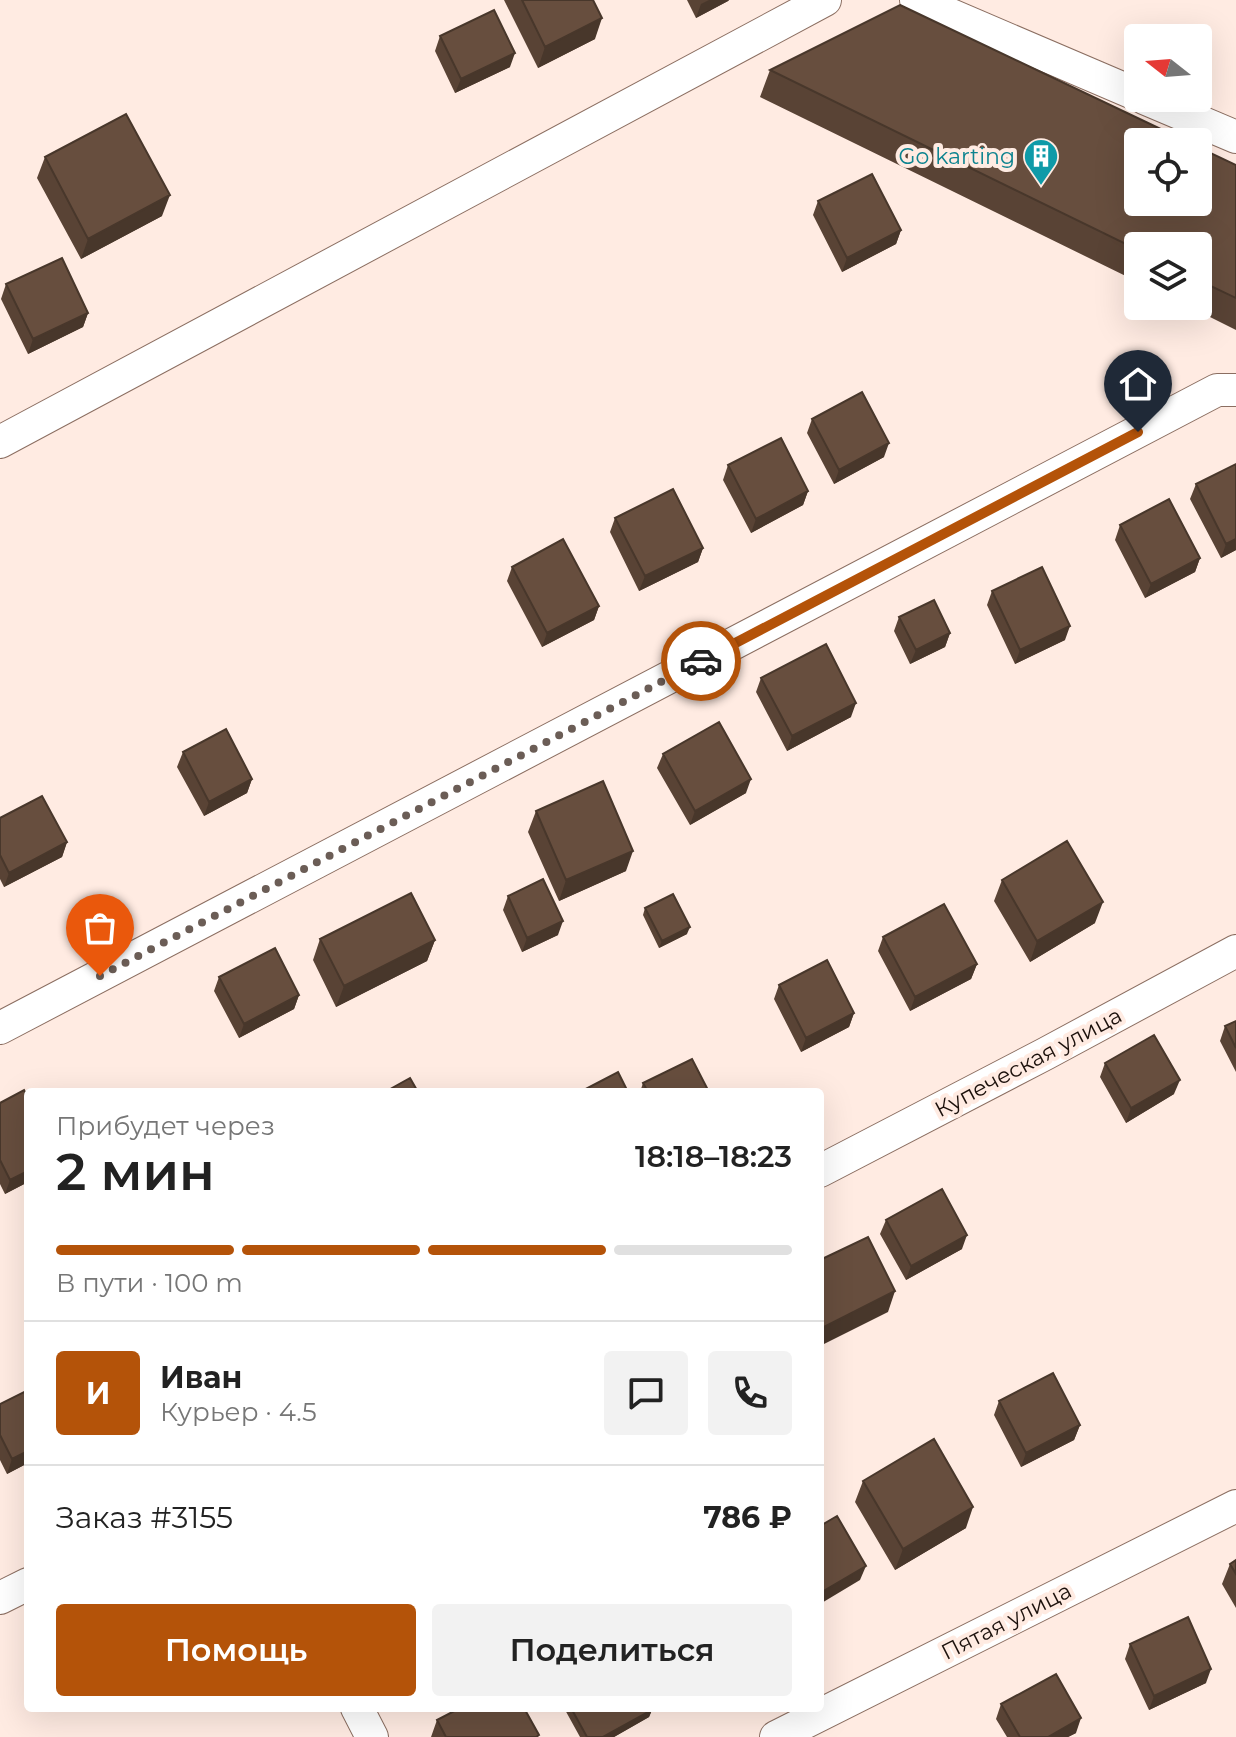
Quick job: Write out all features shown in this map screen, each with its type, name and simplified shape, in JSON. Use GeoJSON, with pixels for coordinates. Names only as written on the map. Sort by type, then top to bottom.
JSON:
{"type":"FeatureCollection","features":[{"type":"Feature","properties":{"kind":"street"},"geometry":{"type":"LineString","coordinates":[[0,442],[825,0]]}},
{"type":"Feature","properties":{"kind":"street"},"geometry":{"type":"LineString","coordinates":[[916,0],[1124,89]]}},
{"type":"Feature","properties":{"kind":"street"},"geometry":{"type":"LineString","coordinates":[[1177,112],[1236,137]]}},
{"type":"Feature","properties":{"kind":"street"},"geometry":{"type":"LineString","coordinates":[[0,1028],[1217,390],[1236,390]]}},
{"type":"Feature","properties":{"kind":"street","name":"Купеческая улица"},"geometry":{"type":"LineString","coordinates":[[824,1169],[1236,951]]}},
{"type":"Feature","properties":{"kind":"street","name":"Пятая улица"},"geometry":{"type":"LineString","coordinates":[[776,1737],[1236,1506]]}},
{"type":"Feature","properties":{"kind":"street"},"geometry":{"type":"LineString","coordinates":[[0,1598],[24,1586]]}},
{"type":"Feature","properties":{"kind":"street"},"geometry":{"type":"LineString","coordinates":[[359,1712],[372,1737]]}},
{"type":"Feature","properties":{"kind":"building"},"geometry":{"type":"Polygon","coordinates":[[[522,0],[593,0],[602,18],[545,47],[522,0]]]}},
{"type":"Feature","properties":{"kind":"building","name":"Go karting"},"geometry":{"type":"Polygon","coordinates":[[[900,5],[1159,128],[1124,128],[1124,216],[1212,216],[1212,154],[1236,165],[1236,298],[1212,287],[1212,232],[1124,232],[1124,243],[770,70],[900,5]]]}},
{"type":"Feature","properties":{"kind":"building"},"geometry":{"type":"Polygon","coordinates":[[[494,10],[515,53],[461,79],[440,36],[494,10]]]}},
{"type":"Feature","properties":{"kind":"building"},"geometry":{"type":"Polygon","coordinates":[[[126,114],[170,195],[88,239],[45,157],[126,114]]]}},
{"type":"Feature","properties":{"kind":"building"},"geometry":{"type":"Polygon","coordinates":[[[872,174],[901,230],[847,258],[818,201],[872,174]]]}},
{"type":"Feature","properties":{"kind":"building"},"geometry":{"type":"Polygon","coordinates":[[[62,258],[88,313],[33,339],[6,284],[62,258]]]}},
{"type":"Feature","properties":{"kind":"building"},"geometry":{"type":"Polygon","coordinates":[[[862,392],[889,443],[839,470],[812,419],[862,392]]]}},
{"type":"Feature","properties":{"kind":"building"},"geometry":{"type":"Polygon","coordinates":[[[781,438],[808,491],[756,519],[728,465],[781,438]]]}},
{"type":"Feature","properties":{"kind":"building"},"geometry":{"type":"Polygon","coordinates":[[[1236,464],[1236,539],[1226,544],[1196,484],[1236,464]]]}},
{"type":"Feature","properties":{"kind":"building"},"geometry":{"type":"Polygon","coordinates":[[[673,489],[703,548],[645,576],[615,518],[673,489]]]}},
{"type":"Feature","properties":{"kind":"building"},"geometry":{"type":"Polygon","coordinates":[[[1169,499],[1200,558],[1151,584],[1120,525],[1169,499]]]}},
{"type":"Feature","properties":{"kind":"building"},"geometry":{"type":"Polygon","coordinates":[[[563,539],[599,606],[547,633],[512,567],[563,539]]]}},
{"type":"Feature","properties":{"kind":"building"},"geometry":{"type":"Polygon","coordinates":[[[1042,567],[1070,626],[1020,650],[992,591],[1042,567]]]}},
{"type":"Feature","properties":{"kind":"building"},"geometry":{"type":"Polygon","coordinates":[[[934,600],[950,633],[916,650],[899,617],[934,600]]]}},
{"type":"Feature","properties":{"kind":"building"},"geometry":{"type":"Polygon","coordinates":[[[826,644],[856,703],[792,736],[761,678],[826,644]]]}},
{"type":"Feature","properties":{"kind":"building"},"geometry":{"type":"Polygon","coordinates":[[[719,722],[751,779],[695,811],[663,754],[719,722]]]}},
{"type":"Feature","properties":{"kind":"building"},"geometry":{"type":"Polygon","coordinates":[[[226,729],[252,779],[209,802],[183,752],[226,729]]]}},
{"type":"Feature","properties":{"kind":"building"},"geometry":{"type":"Polygon","coordinates":[[[603,781],[633,851],[566,880],[536,811],[603,781]]]}},
{"type":"Feature","properties":{"kind":"building"},"geometry":{"type":"Polygon","coordinates":[[[42,796],[67,842],[9,873],[0,855],[0,818],[42,796]]]}},
{"type":"Feature","properties":{"kind":"building"},"geometry":{"type":"Polygon","coordinates":[[[1067,841],[1103,902],[1037,941],[1002,880],[1067,841]]]}},
{"type":"Feature","properties":{"kind":"building"},"geometry":{"type":"Polygon","coordinates":[[[543,879],[563,921],[527,938],[508,896],[543,879]]]}},
{"type":"Feature","properties":{"kind":"building"},"geometry":{"type":"Polygon","coordinates":[[[411,893],[435,940],[344,986],[320,939],[411,893]]]}},
{"type":"Feature","properties":{"kind":"building"},"geometry":{"type":"Polygon","coordinates":[[[673,894],[690,927],[662,941],[645,908],[673,894]]]}},
{"type":"Feature","properties":{"kind":"building"},"geometry":{"type":"Polygon","coordinates":[[[944,904],[977,964],[915,997],[883,937],[944,904]]]}},
{"type":"Feature","properties":{"kind":"building"},"geometry":{"type":"Polygon","coordinates":[[[275,948],[299,995],[244,1024],[219,977],[275,948]]]}},
{"type":"Feature","properties":{"kind":"building"},"geometry":{"type":"Polygon","coordinates":[[[827,960],[854,1013],[806,1038],[779,985],[827,960]]]}},
{"type":"Feature","properties":{"kind":"building"},"geometry":{"type":"Polygon","coordinates":[[[1236,1021],[1236,1048],[1225,1026],[1236,1021]]]}},
{"type":"Feature","properties":{"kind":"building"},"geometry":{"type":"Polygon","coordinates":[[[1154,1035],[1180,1080],[1131,1108],[1105,1063],[1154,1035]]]}},
{"type":"Feature","properties":{"kind":"building"},"geometry":{"type":"Polygon","coordinates":[[[692,1059],[707,1088],[646,1088],[643,1083],[692,1059]]]}},
{"type":"Feature","properties":{"kind":"building"},"geometry":{"type":"Polygon","coordinates":[[[618,1072],[626,1088],[588,1088],[618,1072]]]}},
{"type":"Feature","properties":{"kind":"building"},"geometry":{"type":"Polygon","coordinates":[[[410,1078],[416,1088],[392,1088],[410,1078]]]}},
{"type":"Feature","properties":{"kind":"building"},"geometry":{"type":"Polygon","coordinates":[[[24,1090],[24,1173],[10,1180],[0,1160],[0,1103],[24,1090]]]}},
{"type":"Feature","properties":{"kind":"building"},"geometry":{"type":"Polygon","coordinates":[[[942,1189],[967,1235],[911,1266],[886,1220],[942,1189]]]}},
{"type":"Feature","properties":{"kind":"building"},"geometry":{"type":"Polygon","coordinates":[[[868,1237],[895,1291],[824,1327],[824,1258],[868,1237]]]}},
{"type":"Feature","properties":{"kind":"building"},"geometry":{"type":"Polygon","coordinates":[[[1053,1373],[1080,1425],[1026,1453],[999,1401],[1053,1373]]]}},
{"type":"Feature","properties":{"kind":"building"},"geometry":{"type":"Polygon","coordinates":[[[24,1392],[24,1453],[12,1459],[0,1435],[0,1404],[24,1392]]]}},
{"type":"Feature","properties":{"kind":"building"},"geometry":{"type":"Polygon","coordinates":[[[934,1439],[973,1507],[903,1549],[863,1481],[934,1439]]]}},
{"type":"Feature","properties":{"kind":"building"},"geometry":{"type":"Polygon","coordinates":[[[837,1516],[866,1566],[824,1591],[824,1524],[837,1516]]]}},
{"type":"Feature","properties":{"kind":"building"},"geometry":{"type":"Polygon","coordinates":[[[1236,1560],[1236,1574],[1230,1564],[1236,1560]]]}},
{"type":"Feature","properties":{"kind":"building"},"geometry":{"type":"Polygon","coordinates":[[[1188,1617],[1211,1669],[1154,1696],[1130,1644],[1188,1617]]]}},
{"type":"Feature","properties":{"kind":"building"},"geometry":{"type":"Polygon","coordinates":[[[1056,1674],[1081,1718],[1048,1737],[1020,1737],[1001,1704],[1056,1674]]]}},
{"type":"Feature","properties":{"kind":"building"},"geometry":{"type":"Polygon","coordinates":[[[452,1712],[526,1712],[539,1735],[446,1737],[437,1720],[452,1712]]]}},
{"type":"Feature","properties":{"kind":"building"},"geometry":{"type":"Polygon","coordinates":[[[573,1712],[648,1712],[603,1737],[587,1737],[573,1712]]]}},
{"type":"Feature","properties":{"kind":"way so far"},"geometry":{"type":"LineString","coordinates":[[100,976],[701,661]]}},
{"type":"Feature","properties":{"kind":"place","name":"Go karting"},"geometry":{"type":"Point","coordinates":[1041,187]}},
{"type":"Feature","properties":{"kind":"route"},"geometry":{"type":"LineString","coordinates":[[701,661],[1138,432]]}}]}
